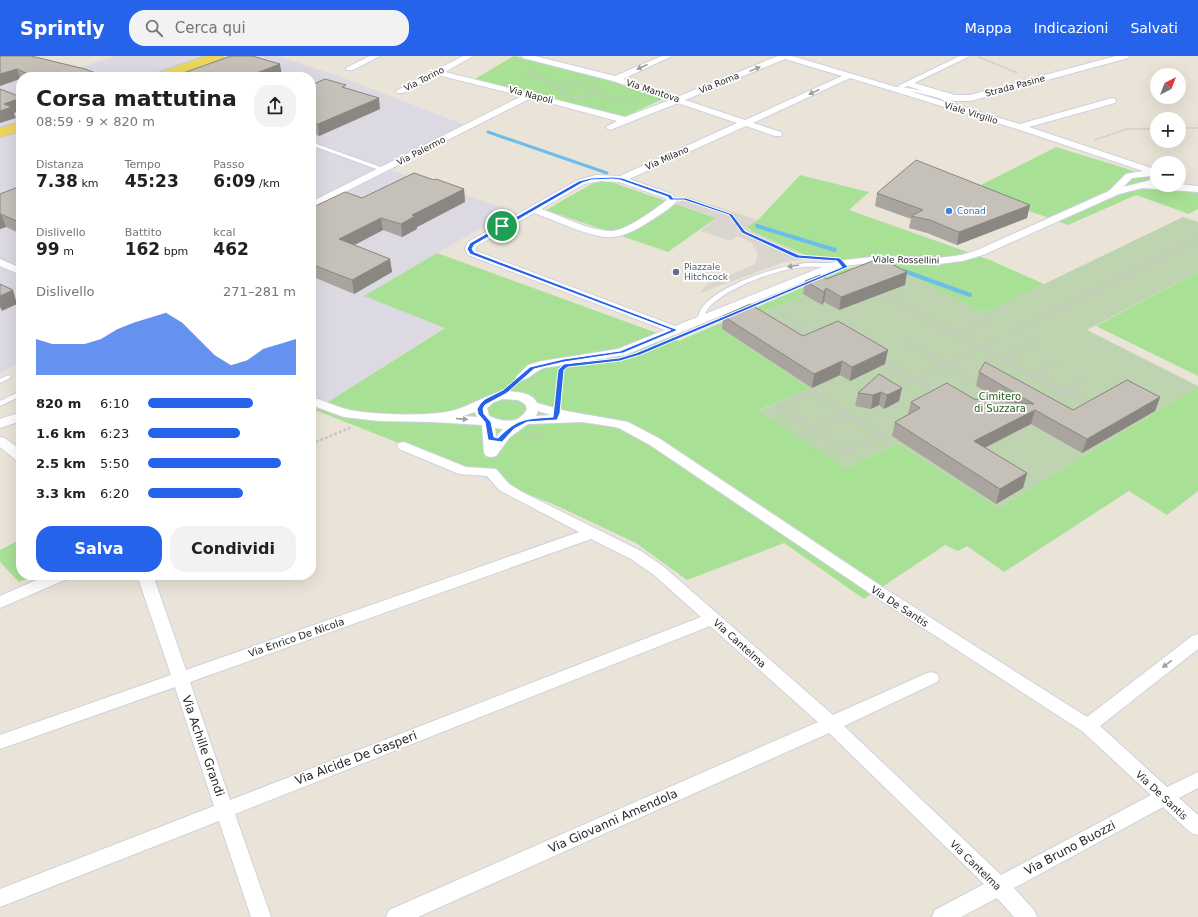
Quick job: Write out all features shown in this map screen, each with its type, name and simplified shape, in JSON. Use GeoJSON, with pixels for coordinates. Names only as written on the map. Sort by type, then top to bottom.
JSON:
{"type":"FeatureCollection","features":[{"type":"Feature","properties":{"kind":"main road"},"geometry":{"type":"LineString","coordinates":[[173,72],[217,56]]}},
{"type":"Feature","properties":{"kind":"main road"},"geometry":{"type":"LineString","coordinates":[[0,133],[16,128]]}},
{"type":"Feature","properties":{"kind":"street"},"geometry":{"type":"LineString","coordinates":[[350,68],[376,56]]}},
{"type":"Feature","properties":{"kind":"street","name":"Via Torino"},"geometry":{"type":"LineString","coordinates":[[400,91],[469,56]]}},
{"type":"Feature","properties":{"kind":"street","name":"Via Mantova"},"geometry":{"type":"LineString","coordinates":[[526,56],[616,79],[680,99],[778,134]]}},
{"type":"Feature","properties":{"kind":"street"},"geometry":{"type":"LineString","coordinates":[[552,62],[563,56]]}},
{"type":"Feature","properties":{"kind":"street"},"geometry":{"type":"LineString","coordinates":[[616,79],[668,56]]}},
{"type":"Feature","properties":{"kind":"street","name":"Viale Virgilio"},"geometry":{"type":"LineString","coordinates":[[784,56],[849,76],[899,87],[950,106],[1020,127],[1150,171]]}},
{"type":"Feature","properties":{"kind":"street","name":"Via Roma"},"geometry":{"type":"LineString","coordinates":[[610,127],[784,56]]}},
{"type":"Feature","properties":{"kind":"street"},"geometry":{"type":"LineString","coordinates":[[899,87],[966,56]]}},
{"type":"Feature","properties":{"kind":"street","name":"Strada Pasine"},"geometry":{"type":"LineString","coordinates":[[899,87],[954,98],[970,98],[1125,56]]}},
{"type":"Feature","properties":{"kind":"street"},"geometry":{"type":"LineString","coordinates":[[944,57],[955,60]]}},
{"type":"Feature","properties":{"kind":"street","name":"Via Napoli"},"geometry":{"type":"LineString","coordinates":[[437,72],[532,95],[625,120]]}},
{"type":"Feature","properties":{"kind":"street","name":"Via Milano"},"geometry":{"type":"LineString","coordinates":[[675,330],[472,253],[470,249],[472,244],[586,180],[604,178],[621,179],[849,76]]}},
{"type":"Feature","properties":{"kind":"street","name":"Via Palermo"},"geometry":{"type":"LineString","coordinates":[[316,204],[532,95]]}},
{"type":"Feature","properties":{"kind":"street"},"geometry":{"type":"LineString","coordinates":[[1020,127],[1112,101]]}},
{"type":"Feature","properties":{"kind":"street"},"geometry":{"type":"LineString","coordinates":[[1075,145],[1082,136]]}},
{"type":"Feature","properties":{"kind":"street"},"geometry":{"type":"LineString","coordinates":[[1091,150],[1115,164],[1124,174],[1126,180]]}},
{"type":"Feature","properties":{"kind":"street"},"geometry":{"type":"LineString","coordinates":[[1112,193],[1129,176],[1150,173]]}},
{"type":"Feature","properties":{"kind":"street"},"geometry":{"type":"LineString","coordinates":[[533,209],[600,233],[613,234],[626,230],[671,202],[672,199],[670,196],[621,179]]}},
{"type":"Feature","properties":{"kind":"street"},"geometry":{"type":"LineString","coordinates":[[1139,187],[1150,183]]}},
{"type":"Feature","properties":{"kind":"street"},"geometry":{"type":"LineString","coordinates":[[1186,183],[1198,188]]}},
{"type":"Feature","properties":{"kind":"street"},"geometry":{"type":"LineString","coordinates":[[1112,193],[1126,188],[1139,187],[1158,186],[1198,188]]}},
{"type":"Feature","properties":{"kind":"street","name":"Viale Rossellini"},"geometry":{"type":"LineString","coordinates":[[675,330],[841,263],[880,259],[939,261],[979,254],[1112,193]]}},
{"type":"Feature","properties":{"kind":"street"},"geometry":{"type":"LineString","coordinates":[[0,262],[16,270]]}},
{"type":"Feature","properties":{"kind":"street"},"geometry":{"type":"LineString","coordinates":[[499,396],[532,368],[621,352],[675,330]]}},
{"type":"Feature","properties":{"kind":"street"},"geometry":{"type":"LineString","coordinates":[[492,453],[500,440],[533,412],[523,390],[522,377]]}},
{"type":"Feature","properties":{"kind":"street"},"geometry":{"type":"LineString","coordinates":[[433,418],[457,414],[499,396],[511,395],[529,402],[556,416]]}},
{"type":"Feature","properties":{"kind":"street"},"geometry":{"type":"LineString","coordinates":[[316,403],[344,413],[379,417],[433,418],[488,422],[502,425],[556,416]]}},
{"type":"Feature","properties":{"kind":"street"},"geometry":{"type":"LineString","coordinates":[[404,446],[464,471],[491,472],[492,453],[488,422],[481,414],[480,409],[482,404]]}},
{"type":"Feature","properties":{"kind":"street","name":"Via De Santis"},"geometry":{"type":"LineString","coordinates":[[556,416],[582,418],[623,425],[655,442],[879,592],[1088,726],[1198,827]]}},
{"type":"Feature","properties":{"kind":"street"},"geometry":{"type":"LineString","coordinates":[[0,424],[16,418]]}},
{"type":"Feature","properties":{"kind":"street"},"geometry":{"type":"LineString","coordinates":[[0,440],[16,453]]}},
{"type":"Feature","properties":{"kind":"street","name":"Via Cantelma"},"geometry":{"type":"LineString","coordinates":[[491,472],[504,488],[636,555],[659,571],[831,724],[999,886],[1027,917]]}},
{"type":"Feature","properties":{"kind":"street","name":"Via Enrico De Nicola"},"geometry":{"type":"LineString","coordinates":[[0,742],[592,533]]}},
{"type":"Feature","properties":{"kind":"street"},"geometry":{"type":"LineString","coordinates":[[0,602],[51,580]]}},
{"type":"Feature","properties":{"kind":"street","name":"Via Achille Grandi"},"geometry":{"type":"LineString","coordinates":[[147,580],[261,917]]}},
{"type":"Feature","properties":{"kind":"street","name":"Via Alcide De Gasperi"},"geometry":{"type":"LineString","coordinates":[[0,898],[712,619]]}},
{"type":"Feature","properties":{"kind":"street"},"geometry":{"type":"LineString","coordinates":[[1088,726],[1198,640]]}},
{"type":"Feature","properties":{"kind":"street","name":"Via Giovanni Amendola"},"geometry":{"type":"LineString","coordinates":[[396,917],[831,724],[931,678]]}},
{"type":"Feature","properties":{"kind":"street","name":"Via Bruno Buozzi"},"geometry":{"type":"LineString","coordinates":[[942,917],[1198,779]]}},
{"type":"Feature","properties":{"kind":"lane"},"geometry":{"type":"LineString","coordinates":[[316,145],[384,170]]}},
{"type":"Feature","properties":{"kind":"lane"},"geometry":{"type":"LineString","coordinates":[[700,320],[703,312],[715,299],[729,290],[754,279],[777,270],[795,266],[812,264],[832,266]]}},
{"type":"Feature","properties":{"kind":"lane"},"geometry":{"type":"LineString","coordinates":[[0,381],[8,377]]}},
{"type":"Feature","properties":{"kind":"lane"},"geometry":{"type":"LineString","coordinates":[[0,404],[16,396]]}},
{"type":"Feature","properties":{"kind":"path"},"geometry":{"type":"LineString","coordinates":[[974,56],[1036,80]]}},
{"type":"Feature","properties":{"kind":"path"},"geometry":{"type":"LineString","coordinates":[[552,62],[527,74],[562,85],[579,82],[591,84],[596,88],[594,93]]}},
{"type":"Feature","properties":{"kind":"path"},"geometry":{"type":"LineString","coordinates":[[562,85],[559,87],[558,92],[566,95],[584,96],[594,93],[655,109]]}},
{"type":"Feature","properties":{"kind":"path"},"geometry":{"type":"LineString","coordinates":[[1186,128],[1198,128]]}},
{"type":"Feature","properties":{"kind":"path"},"geometry":{"type":"LineString","coordinates":[[1075,145],[1126,129],[1150,129]]}},
{"type":"Feature","properties":{"kind":"path"},"geometry":{"type":"LineString","coordinates":[[672,199],[684,199],[731,214],[744,232],[798,257]]}},
{"type":"Feature","properties":{"kind":"path"},"geometry":{"type":"LineString","coordinates":[[1014,331],[1198,238]]}},
{"type":"Feature","properties":{"kind":"path"},"geometry":{"type":"LineString","coordinates":[[881,294],[1088,406]]}},
{"type":"Feature","properties":{"kind":"path"},"geometry":{"type":"LineString","coordinates":[[780,314],[818,336]]}},
{"type":"Feature","properties":{"kind":"path"},"geometry":{"type":"LineString","coordinates":[[957,334],[991,318]]}},
{"type":"Feature","properties":{"kind":"path"},"geometry":{"type":"LineString","coordinates":[[893,390],[979,346],[999,338]]}},
{"type":"Feature","properties":{"kind":"path"},"geometry":{"type":"LineString","coordinates":[[906,341],[983,384]]}},
{"type":"Feature","properties":{"kind":"path"},"geometry":{"type":"LineString","coordinates":[[1003,359],[1036,342]]}},
{"type":"Feature","properties":{"kind":"path"},"geometry":{"type":"LineString","coordinates":[[887,363],[936,392]]}},
{"type":"Feature","properties":{"kind":"path"},"geometry":{"type":"LineString","coordinates":[[1013,386],[1056,363]]}},
{"type":"Feature","properties":{"kind":"path"},"geometry":{"type":"LineString","coordinates":[[500,440],[517,440],[531,436],[548,429],[553,424],[556,416],[561,370]]}},
{"type":"Feature","properties":{"kind":"path"},"geometry":{"type":"LineString","coordinates":[[1044,404],[1087,380]]}},
{"type":"Feature","properties":{"kind":"path"},"geometry":{"type":"LineString","coordinates":[[880,435],[846,452],[779,407],[810,392],[880,435],[889,441]]}},
{"type":"Feature","properties":{"kind":"path"},"geometry":{"type":"LineString","coordinates":[[814,430],[845,414]]}},
{"type":"Feature","properties":{"kind":"path"},"geometry":{"type":"LineString","coordinates":[[316,442],[358,424]]}},
{"type":"Feature","properties":{"kind":"shaded area"},"geometry":{"type":"Polygon","coordinates":[[[115,56],[278,56],[341,77],[465,125],[381,167],[512,211],[365,296],[445,327],[316,409],[316,72],[67,72],[115,56]]]}},
{"type":"Feature","properties":{"kind":"shaded area"},"geometry":{"type":"Polygon","coordinates":[[[0,66],[67,72],[16,72],[16,365],[0,373],[0,66]]]}},
{"type":"Feature","properties":{"kind":"shaded area"},"geometry":{"type":"Polygon","coordinates":[[[688,197],[758,220],[746,227],[753,232],[805,255],[815,257],[782,263],[700,293],[706,285],[755,264],[758,253],[752,243],[738,236],[731,241],[700,231],[716,218],[676,204],[688,197]]]}},
{"type":"Feature","properties":{"kind":"green space"},"geometry":{"type":"Polygon","coordinates":[[[514,56],[614,79],[669,96],[624,117],[475,79],[514,56]]]}},
{"type":"Feature","properties":{"kind":"green space"},"geometry":{"type":"Polygon","coordinates":[[[1056,147],[1150,176],[1150,192],[1186,192],[1186,189],[1198,191],[1198,209],[1189,214],[1136,195],[1068,225],[971,190],[1056,147]]]}},
{"type":"Feature","properties":{"kind":"green space"},"geometry":{"type":"Polygon","coordinates":[[[800,175],[869,192],[849,210],[990,260],[1044,284],[984,313],[884,263],[721,329],[810,388],[760,410],[846,468],[898,443],[999,508],[1198,386],[1198,491],[1167,515],[1129,491],[1004,572],[967,546],[958,551],[945,545],[864,599],[784,543],[687,580],[636,543],[553,504],[316,410],[445,328],[364,296],[437,253],[679,341],[845,269],[880,263],[830,260],[805,255],[753,232],[746,226],[758,220],[800,175]]]}},
{"type":"Feature","properties":{"kind":"green space"},"geometry":{"type":"Polygon","coordinates":[[[595,182],[611,182],[716,218],[668,252],[546,210],[595,182]]]}},
{"type":"Feature","properties":{"kind":"green space","name":"Cimitero di Suzzara"},"geometry":{"type":"Polygon","coordinates":[[[1183,217],[1198,222],[1198,272],[1087,330],[1198,386],[999,508],[898,443],[846,468],[759,411],[809,388],[721,329],[884,263],[984,313],[1183,217]]]}},
{"type":"Feature","properties":{"kind":"green space"},"geometry":{"type":"Polygon","coordinates":[[[1198,272],[1198,376],[1096,326],[1198,272]]]}},
{"type":"Feature","properties":{"kind":"green space"},"geometry":{"type":"Polygon","coordinates":[[[16,542],[16,579],[0,562],[0,550],[16,542]]]}},
{"type":"Feature","properties":{"kind":"building"},"geometry":{"type":"Polygon","coordinates":[[[0,56],[31,56],[93,72],[23,72],[17,69],[0,74],[0,56]]]}},
{"type":"Feature","properties":{"kind":"building"},"geometry":{"type":"Polygon","coordinates":[[[231,56],[252,56],[280,64],[259,72],[186,72],[231,56]]]}},
{"type":"Feature","properties":{"kind":"building"},"geometry":{"type":"Polygon","coordinates":[[[325,79],[346,85],[342,87],[379,98],[318,124],[316,123],[316,83],[325,79]]]}},
{"type":"Feature","properties":{"kind":"building"},"geometry":{"type":"Polygon","coordinates":[[[0,89],[16,95],[16,100],[4,104],[12,107],[0,111],[0,89]]]}},
{"type":"Feature","properties":{"kind":"building","name":"Conad"},"geometry":{"type":"Polygon","coordinates":[[[916,160],[1030,205],[959,232],[930,220],[911,216],[923,210],[877,193],[916,160]]]}},
{"type":"Feature","properties":{"kind":"building"},"geometry":{"type":"Polygon","coordinates":[[[414,173],[464,189],[412,215],[415,216],[401,224],[381,218],[339,239],[390,259],[352,280],[316,266],[316,206],[345,192],[362,198],[414,173]]]}},
{"type":"Feature","properties":{"kind":"building"},"geometry":{"type":"Polygon","coordinates":[[[16,188],[16,221],[1,214],[0,215],[0,194],[16,188]]]}},
{"type":"Feature","properties":{"kind":"building"},"geometry":{"type":"Polygon","coordinates":[[[880,258],[907,272],[841,297],[826,288],[824,292],[805,281],[820,275],[827,279],[880,258]]]}},
{"type":"Feature","properties":{"kind":"building"},"geometry":{"type":"Polygon","coordinates":[[[0,284],[13,290],[0,296],[0,284]]]}},
{"type":"Feature","properties":{"kind":"building"},"geometry":{"type":"Polygon","coordinates":[[[750,304],[803,336],[838,321],[888,350],[852,367],[842,361],[814,374],[723,316],[750,304]]]}},
{"type":"Feature","properties":{"kind":"building"},"geometry":{"type":"Polygon","coordinates":[[[985,362],[1073,410],[1127,380],[1160,397],[1087,439],[1035,410],[974,441],[1027,473],[1000,489],[895,422],[920,408],[911,402],[947,383],[974,399],[1034,404],[979,372],[985,362]]]}},
{"type":"Feature","properties":{"kind":"building"},"geometry":{"type":"Polygon","coordinates":[[[879,374],[902,388],[887,395],[881,392],[873,395],[858,393],[879,374]]]}},
{"type":"Feature","properties":{"kind":"waterway"},"geometry":{"type":"LineString","coordinates":[[488,132],[607,173]]}},
{"type":"Feature","properties":{"kind":"waterway"},"geometry":{"type":"LineString","coordinates":[[757,226],[835,250]]}},
{"type":"Feature","properties":{"kind":"waterway"},"geometry":{"type":"LineString","coordinates":[[904,271],[970,295]]}},
{"type":"Feature","properties":{"kind":"place","name":"Conad"},"geometry":{"type":"Point","coordinates":[949,211]}},
{"type":"Feature","properties":{"kind":"place","name":"Piazzale Hitchcock"},"geometry":{"type":"Point","coordinates":[676,272]}},
{"type":"Feature","properties":{"kind":"route"},"geometry":{"type":"LineString","coordinates":[[604,178],[621,179],[670,196],[672,199],[684,199],[731,214],[744,232],[798,257],[838,259],[845,267],[638,354],[620,359],[566,365],[561,370],[557,413],[555,418],[526,420],[512,428],[500,440],[491,439],[488,422],[481,414],[480,409],[482,404],[505,392],[532,368],[564,361],[621,352],[639,346],[675,330],[472,253],[470,249],[472,244],[502,226],[580,182],[604,178]]}}]}
